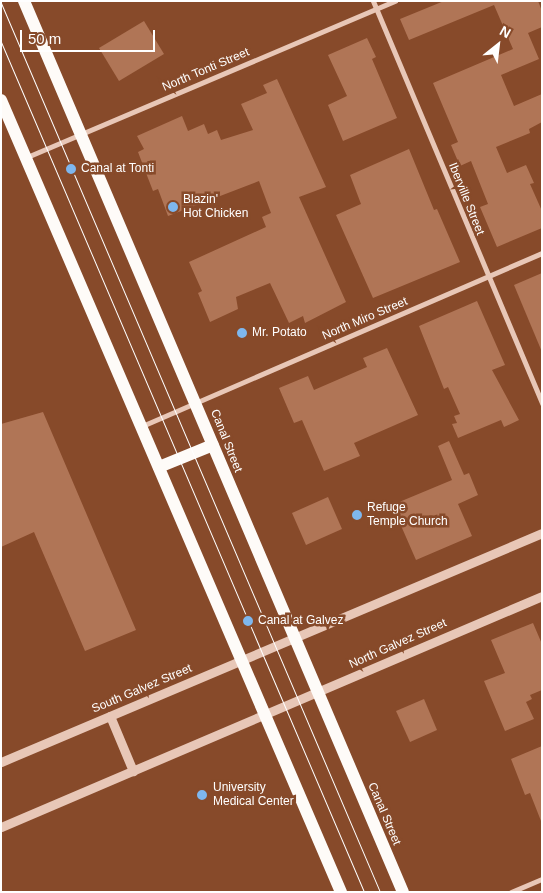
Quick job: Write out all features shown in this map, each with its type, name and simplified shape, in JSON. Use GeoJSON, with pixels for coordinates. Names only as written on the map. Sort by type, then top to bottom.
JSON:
{"type":"FeatureCollection","features":[{"type":"Feature","properties":{"kind":"main road","name":"Canal Street"},"geometry":{"type":"LineString","coordinates":[[24,1],[196,403],[397,890]]}},
{"type":"Feature","properties":{"kind":"main road"},"geometry":{"type":"LineString","coordinates":[[1,100],[341,892]]}},
{"type":"Feature","properties":{"kind":"main road"},"geometry":{"type":"LineString","coordinates":[[159,467],[213,445]]}},
{"type":"Feature","properties":{"kind":"street","name":"Iberville Street"},"geometry":{"type":"LineString","coordinates":[[373,1],[487,277],[542,404]]}},
{"type":"Feature","properties":{"kind":"street","name":"North Tonti Street"},"geometry":{"type":"LineString","coordinates":[[26,158],[394,1]]}},
{"type":"Feature","properties":{"kind":"street","name":"North Miro Street"},"geometry":{"type":"LineString","coordinates":[[141,426],[542,253]]}},
{"type":"Feature","properties":{"kind":"street"},"geometry":{"type":"LineString","coordinates":[[294,640],[542,533]]}},
{"type":"Feature","properties":{"kind":"street","name":"North Galvez Street"},"geometry":{"type":"LineString","coordinates":[[265,715],[542,596]]}},
{"type":"Feature","properties":{"kind":"street","name":"South Galvez Street"},"geometry":{"type":"LineString","coordinates":[[1,762],[242,660],[294,640]]}},
{"type":"Feature","properties":{"kind":"street"},"geometry":{"type":"LineString","coordinates":[[1,827],[265,715]]}},
{"type":"Feature","properties":{"kind":"street"},"geometry":{"type":"LineString","coordinates":[[110,716],[133,771]]}},
{"type":"Feature","properties":{"kind":"street"},"geometry":{"type":"LineString","coordinates":[[512,892],[542,879]]}},
{"type":"Feature","properties":{"kind":"building"},"geometry":{"type":"Polygon","coordinates":[[[444,1],[538,1],[542,11],[542,27],[528,33],[539,59],[501,75],[514,106],[542,94],[542,122],[529,129],[530,133],[496,147],[507,173],[526,165],[534,183],[530,184],[542,211],[542,228],[497,247],[480,207],[488,204],[471,161],[460,166],[451,145],[458,142],[433,83],[513,49],[494,5],[409,40],[400,19],[444,1]]]}},
{"type":"Feature","properties":{"kind":"building"},"geometry":{"type":"Polygon","coordinates":[[[144,21],[164,54],[119,81],[99,48],[144,21]]]}},
{"type":"Feature","properties":{"kind":"building"},"geometry":{"type":"Polygon","coordinates":[[[367,38],[376,57],[372,59],[397,118],[343,141],[328,105],[347,96],[328,55],[367,38]]]}},
{"type":"Feature","properties":{"kind":"building"},"geometry":{"type":"Polygon","coordinates":[[[277,79],[326,187],[299,197],[346,302],[305,323],[303,316],[289,323],[270,283],[236,297],[238,309],[210,322],[198,293],[202,291],[189,262],[266,227],[262,217],[271,213],[259,181],[168,216],[158,189],[153,191],[146,173],[138,152],[144,149],[137,136],[182,116],[188,131],[204,124],[208,134],[217,130],[221,140],[253,130],[241,104],[267,93],[263,85],[277,79]]]}},
{"type":"Feature","properties":{"kind":"building"},"geometry":{"type":"Polygon","coordinates":[[[409,149],[434,210],[437,209],[460,262],[373,298],[336,215],[361,204],[350,175],[409,149]]]}},
{"type":"Feature","properties":{"kind":"building"},"geometry":{"type":"Polygon","coordinates":[[[542,273],[542,352],[514,285],[542,273]]]}},
{"type":"Feature","properties":{"kind":"building"},"geometry":{"type":"Polygon","coordinates":[[[477,301],[505,365],[492,370],[519,420],[504,427],[501,420],[458,438],[452,424],[457,423],[454,416],[460,414],[448,387],[444,389],[419,326],[477,301]]]}},
{"type":"Feature","properties":{"kind":"building"},"geometry":{"type":"Polygon","coordinates":[[[387,348],[418,415],[354,443],[360,456],[324,471],[302,420],[294,423],[279,388],[308,376],[314,390],[367,367],[363,358],[387,348]]]}},
{"type":"Feature","properties":{"kind":"building"},"geometry":{"type":"Polygon","coordinates":[[[43,412],[136,630],[85,651],[34,532],[1,547],[1,424],[43,412]]]}},
{"type":"Feature","properties":{"kind":"building"},"geometry":{"type":"Polygon","coordinates":[[[449,441],[464,475],[469,473],[478,495],[458,504],[472,536],[416,560],[392,505],[452,480],[438,446],[449,441]]]}},
{"type":"Feature","properties":{"kind":"building"},"geometry":{"type":"Polygon","coordinates":[[[328,497],[342,529],[306,545],[292,513],[328,497]]]}},
{"type":"Feature","properties":{"kind":"building"},"geometry":{"type":"Polygon","coordinates":[[[533,623],[542,644],[542,690],[530,695],[532,699],[526,702],[534,719],[505,731],[484,681],[505,673],[491,640],[533,623]]]}},
{"type":"Feature","properties":{"kind":"building"},"geometry":{"type":"Polygon","coordinates":[[[424,699],[437,730],[410,742],[396,711],[424,699]]]}},
{"type":"Feature","properties":{"kind":"building"},"geometry":{"type":"Polygon","coordinates":[[[542,746],[541,821],[530,793],[525,795],[511,759],[542,746]]]}},
{"type":"Feature","properties":{"kind":"tram line"},"geometry":{"type":"LineString","coordinates":[[1,3],[380,892]]}},
{"type":"Feature","properties":{"kind":"tram line"},"geometry":{"type":"LineString","coordinates":[[1,42],[364,892]]}},
{"type":"Feature","properties":{"kind":"place","name":"Canal at Tonti"},"geometry":{"type":"Point","coordinates":[71,169]}},
{"type":"Feature","properties":{"kind":"place","name":"Blazin' Hot Chicken"},"geometry":{"type":"Point","coordinates":[173,207]}},
{"type":"Feature","properties":{"kind":"place","name":"Mr. Potato"},"geometry":{"type":"Point","coordinates":[242,333]}},
{"type":"Feature","properties":{"kind":"place","name":"Refuge Temple Church"},"geometry":{"type":"Point","coordinates":[357,515]}},
{"type":"Feature","properties":{"kind":"place","name":"Canal at Galvez"},"geometry":{"type":"Point","coordinates":[248,621]}},
{"type":"Feature","properties":{"kind":"place","name":"University Medical Center"},"geometry":{"type":"Point","coordinates":[202,795]}}]}
